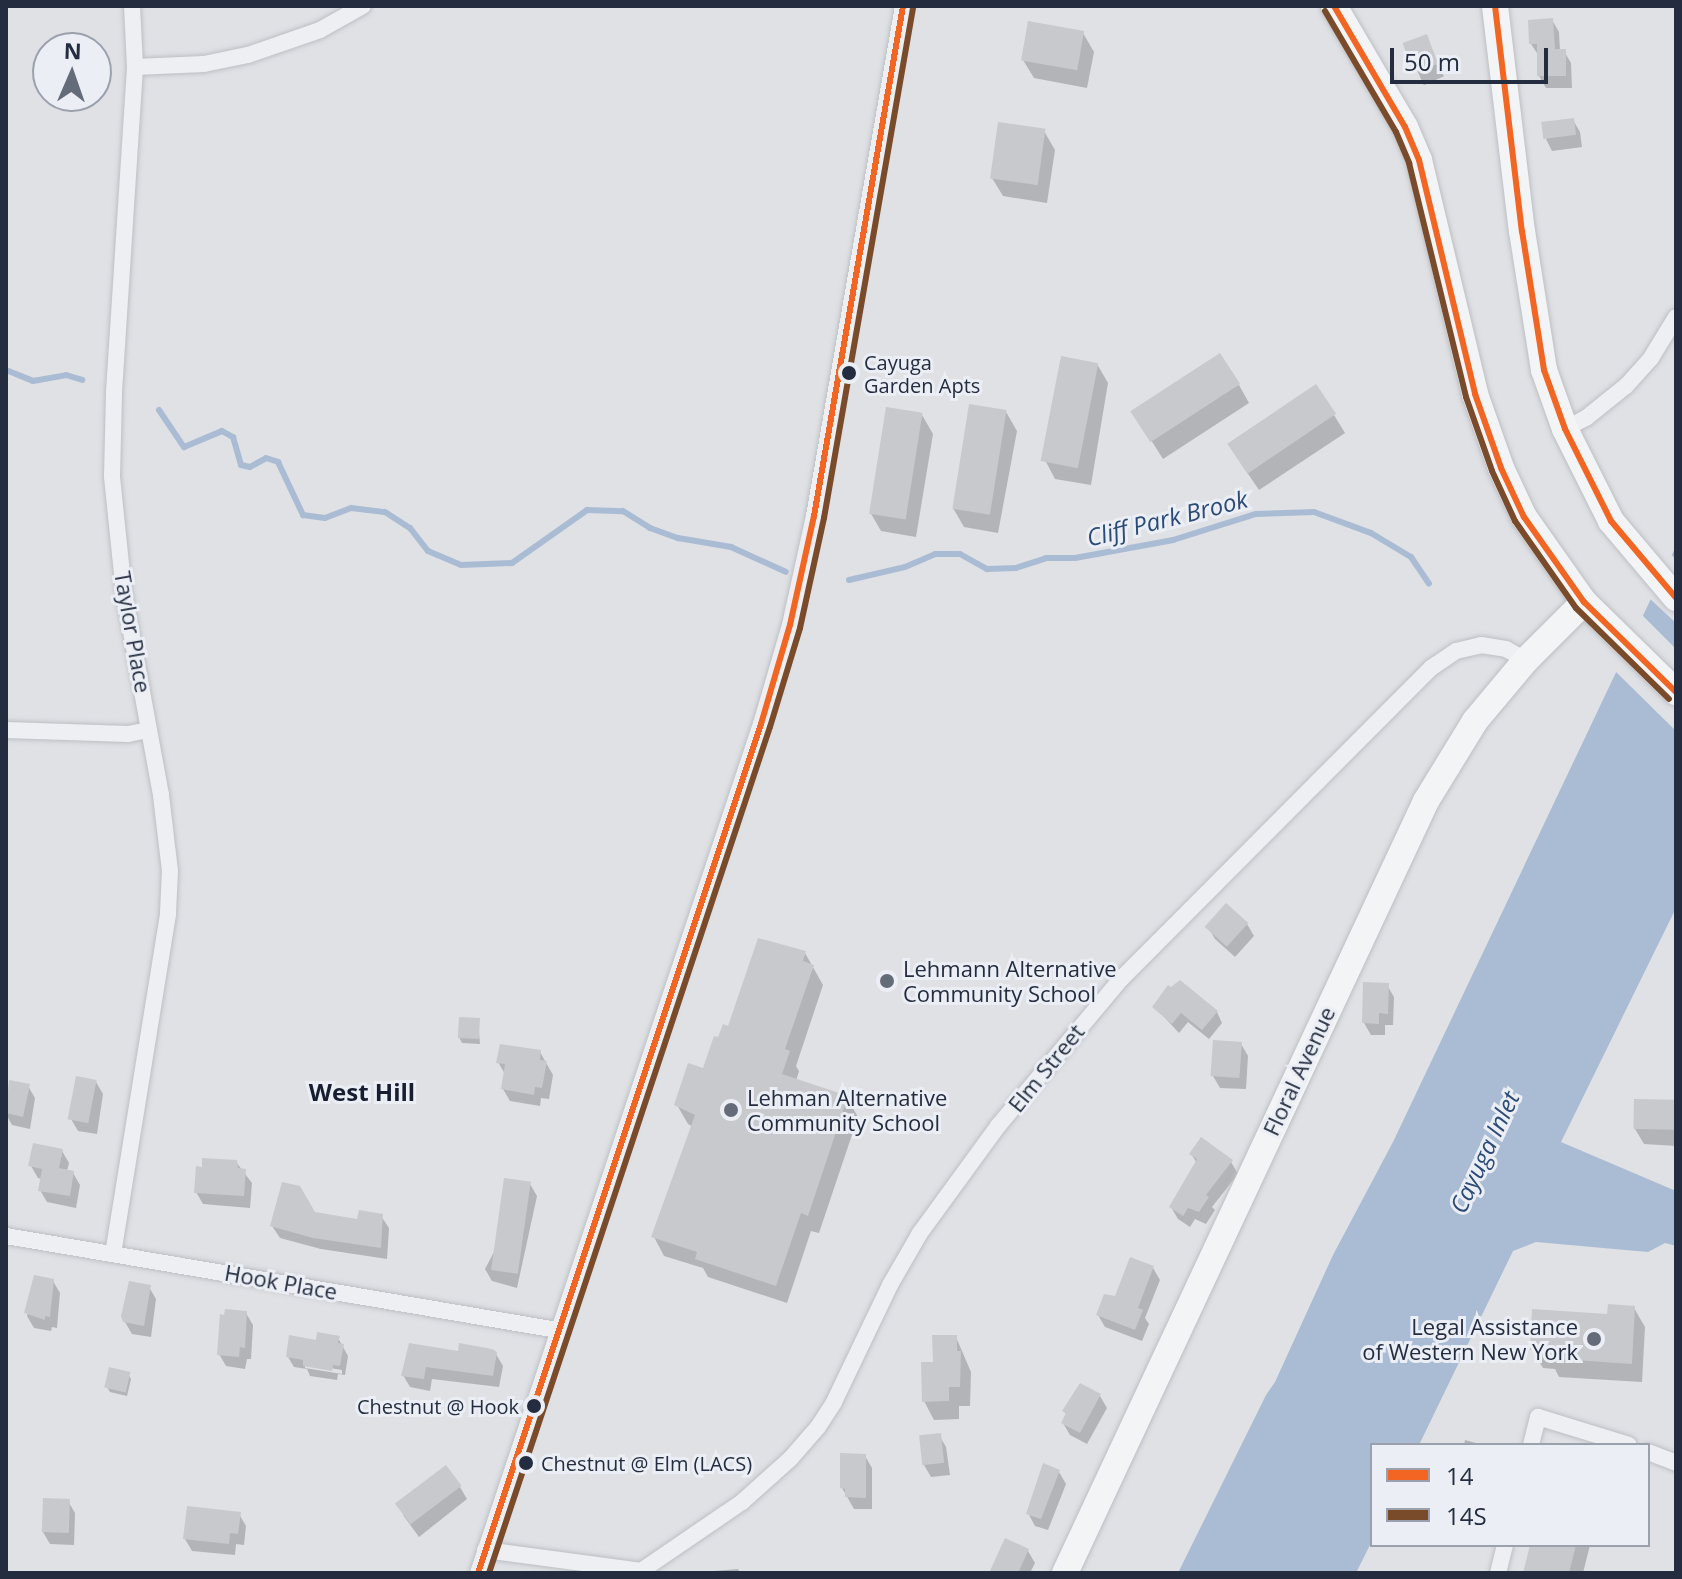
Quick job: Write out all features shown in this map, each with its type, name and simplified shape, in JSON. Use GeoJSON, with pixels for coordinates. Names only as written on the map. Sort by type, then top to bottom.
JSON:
{"type":"FeatureCollection","features":[{"type":"Feature","properties":{"kind":"main road"},"geometry":{"type":"LineString","coordinates":[[1334,6],[1405,127],[1419,160],[1475,394],[1501,468],[1539,542],[1584,602],[1613,627],[1676,692]]}},
{"type":"Feature","properties":{"kind":"main road"},"geometry":{"type":"LineString","coordinates":[[1495,6],[1538,345],[1565,429],[1611,521],[1676,598]]}},
{"type":"Feature","properties":{"kind":"main road","name":"Floral Avenue"},"geometry":{"type":"LineString","coordinates":[[1065,1573],[1426,801],[1475,721],[1526,660],[1584,602]]}},
{"type":"Feature","properties":{"kind":"street","name":"Taylor Place"},"geometry":{"type":"LineString","coordinates":[[113,1254],[168,913],[168,849],[124,593],[112,476],[113,403],[135,67],[132,6]]}},
{"type":"Feature","properties":{"kind":"street"},"geometry":{"type":"LineString","coordinates":[[135,67],[204,64],[262,51],[320,30],[363,6]]}},
{"type":"Feature","properties":{"kind":"street"},"geometry":{"type":"LineString","coordinates":[[478,1573],[761,724],[790,625],[814,516],[903,6]]}},
{"type":"Feature","properties":{"kind":"street"},"geometry":{"type":"LineString","coordinates":[[1565,429],[1586,418],[1626,386],[1651,358],[1676,317]]}},
{"type":"Feature","properties":{"kind":"street","name":"Elm Street"},"geometry":{"type":"LineString","coordinates":[[640,1572],[742,1502],[791,1458],[818,1427],[834,1402],[883,1299],[920,1233],[1007,1115],[1121,979],[1431,668],[1456,651],[1481,645],[1506,649],[1526,660]]}},
{"type":"Feature","properties":{"kind":"street"},"geometry":{"type":"LineString","coordinates":[[6,730],[128,734],[149,730]]}},
{"type":"Feature","properties":{"kind":"street","name":"Hook Place"},"geometry":{"type":"LineString","coordinates":[[6,1236],[557,1330]]}},
{"type":"Feature","properties":{"kind":"street"},"geometry":{"type":"LineString","coordinates":[[1532,1443],[1538,1417],[1622,1443]]}},
{"type":"Feature","properties":{"kind":"street"},"geometry":{"type":"LineString","coordinates":[[1650,1453],[1676,1463]]}},
{"type":"Feature","properties":{"kind":"street"},"geometry":{"type":"LineString","coordinates":[[1498,1573],[1504,1547]]}},
{"type":"Feature","properties":{"kind":"street"},"geometry":{"type":"LineString","coordinates":[[485,1550],[640,1572]]}},
{"type":"Feature","properties":{"kind":"water","name":"Cayuga Inlet"},"geometry":{"type":"Polygon","coordinates":[[[1676,546],[1676,908],[1561,1142],[1676,1191],[1676,1246],[1665,1243],[1648,1252],[1536,1242],[1513,1251],[1420,1443],[1370,1443],[1370,1545],[1356,1573],[1178,1573],[1275,1382],[1333,1255],[1393,1142],[1676,546]]]}},
{"type":"Feature","properties":{"kind":"pier"},"geometry":{"type":"Polygon","coordinates":[[[1669,552],[1676,560],[1676,623],[1648,597],[1669,552]]]}},
{"type":"Feature","properties":{"kind":"pier"},"geometry":{"type":"Polygon","coordinates":[[[1640,613],[1676,649],[1676,731],[1613,669],[1640,613]]]}},
{"type":"Feature","properties":{"kind":"building"},"geometry":{"type":"Polygon","coordinates":[[[1553,18],[1555,49],[1566,49],[1566,76],[1537,76],[1537,44],[1529,44],[1528,20],[1553,18]]]}},
{"type":"Feature","properties":{"kind":"building"},"geometry":{"type":"Polygon","coordinates":[[[1028,21],[1084,31],[1077,70],[1021,60],[1028,21]]]}},
{"type":"Feature","properties":{"kind":"building"},"geometry":{"type":"Polygon","coordinates":[[[1427,34],[1438,64],[1414,73],[1403,43],[1427,34]]]}},
{"type":"Feature","properties":{"kind":"building"},"geometry":{"type":"Polygon","coordinates":[[[1574,118],[1576,135],[1543,139],[1541,122],[1574,118]]]}},
{"type":"Feature","properties":{"kind":"building"},"geometry":{"type":"Polygon","coordinates":[[[998,122],[1046,129],[1038,185],[990,178],[998,122]]]}},
{"type":"Feature","properties":{"kind":"building"},"geometry":{"type":"Polygon","coordinates":[[[1220,353],[1240,384],[1150,442],[1130,411],[1220,353]]]}},
{"type":"Feature","properties":{"kind":"building"},"geometry":{"type":"Polygon","coordinates":[[[1061,356],[1098,363],[1078,468],[1041,461],[1061,356]]]}},
{"type":"Feature","properties":{"kind":"building"},"geometry":{"type":"Polygon","coordinates":[[[1316,384],[1336,414],[1247,474],[1227,444],[1316,384]]]}},
{"type":"Feature","properties":{"kind":"building"},"geometry":{"type":"Polygon","coordinates":[[[969,404],[1007,410],[990,515],[952,509],[969,404]]]}},
{"type":"Feature","properties":{"kind":"building"},"geometry":{"type":"Polygon","coordinates":[[[886,407],[923,413],[906,519],[869,514],[886,407]]]}},
{"type":"Feature","properties":{"kind":"building"},"geometry":{"type":"Polygon","coordinates":[[[1226,903],[1248,923],[1227,947],[1205,927],[1226,903]]]}},
{"type":"Feature","properties":{"kind":"building","name":"Lehman Alternative Community School"},"geometry":{"type":"Polygon","coordinates":[[[758,938],[806,951],[803,961],[814,965],[785,1049],[790,1051],[782,1074],[848,1096],[808,1216],[801,1213],[776,1286],[695,1259],[697,1252],[651,1237],[695,1115],[674,1105],[688,1063],[703,1068],[714,1036],[718,1037],[723,1024],[728,1026],[758,938]]]}},
{"type":"Feature","properties":{"kind":"building"},"geometry":{"type":"Polygon","coordinates":[[[1180,980],[1218,1011],[1202,1030],[1181,1013],[1172,1024],[1152,1007],[1168,985],[1171,987],[1180,980]]]}},
{"type":"Feature","properties":{"kind":"building"},"geometry":{"type":"Polygon","coordinates":[[[1363,982],[1389,983],[1388,1014],[1379,1013],[1379,1024],[1362,1023],[1363,982]]]}},
{"type":"Feature","properties":{"kind":"building"},"geometry":{"type":"Polygon","coordinates":[[[459,1017],[480,1018],[479,1039],[458,1038],[459,1017]]]}},
{"type":"Feature","properties":{"kind":"building"},"geometry":{"type":"Polygon","coordinates":[[[1213,1040],[1242,1042],[1239,1078],[1210,1076],[1213,1040]]]}},
{"type":"Feature","properties":{"kind":"building"},"geometry":{"type":"Polygon","coordinates":[[[500,1044],[541,1050],[540,1060],[547,1061],[542,1088],[535,1087],[534,1095],[501,1089],[505,1064],[496,1063],[500,1044]]]}},
{"type":"Feature","properties":{"kind":"building"},"geometry":{"type":"Polygon","coordinates":[[[76,1076],[97,1080],[88,1123],[68,1119],[76,1076]]]}},
{"type":"Feature","properties":{"kind":"building"},"geometry":{"type":"Polygon","coordinates":[[[9,1080],[30,1084],[23,1117],[6,1113],[9,1080]]]}},
{"type":"Feature","properties":{"kind":"building"},"geometry":{"type":"Polygon","coordinates":[[[1634,1099],[1676,1100],[1675,1130],[1633,1129],[1634,1099]]]}},
{"type":"Feature","properties":{"kind":"building"},"geometry":{"type":"Polygon","coordinates":[[[1201,1137],[1233,1160],[1206,1195],[1209,1197],[1199,1212],[1188,1208],[1183,1216],[1169,1207],[1197,1159],[1189,1154],[1201,1137]]]}},
{"type":"Feature","properties":{"kind":"building"},"geometry":{"type":"Polygon","coordinates":[[[33,1143],[63,1149],[59,1168],[74,1171],[70,1196],[38,1191],[42,1169],[28,1166],[33,1143]]]}},
{"type":"Feature","properties":{"kind":"building"},"geometry":{"type":"Polygon","coordinates":[[[202,1158],[237,1160],[238,1168],[246,1169],[244,1196],[194,1193],[196,1166],[202,1167],[202,1158]]]}},
{"type":"Feature","properties":{"kind":"building"},"geometry":{"type":"Polygon","coordinates":[[[504,1178],[531,1182],[518,1274],[491,1270],[504,1178]]]}},
{"type":"Feature","properties":{"kind":"building"},"geometry":{"type":"Polygon","coordinates":[[[282,1182],[300,1186],[315,1212],[357,1219],[359,1210],[383,1214],[381,1248],[313,1238],[270,1226],[282,1182]]]}},
{"type":"Feature","properties":{"kind":"building"},"geometry":{"type":"Polygon","coordinates":[[[1130,1257],[1154,1266],[1138,1308],[1143,1310],[1135,1330],[1096,1315],[1104,1294],[1115,1296],[1130,1257]]]}},
{"type":"Feature","properties":{"kind":"building"},"geometry":{"type":"Polygon","coordinates":[[[34,1275],[54,1279],[50,1317],[45,1316],[45,1320],[24,1313],[34,1275]]]}},
{"type":"Feature","properties":{"kind":"building"},"geometry":{"type":"Polygon","coordinates":[[[129,1281],[151,1285],[144,1326],[123,1322],[121,1316],[129,1281]]]}},
{"type":"Feature","properties":{"kind":"building"},"geometry":{"type":"Polygon","coordinates":[[[1608,1304],[1635,1306],[1632,1364],[1546,1358],[1547,1351],[1530,1350],[1532,1309],[1607,1314],[1608,1304]]]}},
{"type":"Feature","properties":{"kind":"building"},"geometry":{"type":"Polygon","coordinates":[[[225,1309],[247,1311],[245,1348],[240,1347],[239,1357],[217,1355],[220,1314],[224,1315],[225,1309]]]}},
{"type":"Feature","properties":{"kind":"building"},"geometry":{"type":"Polygon","coordinates":[[[317,1332],[340,1336],[338,1343],[344,1344],[340,1366],[333,1365],[332,1371],[303,1366],[303,1360],[286,1357],[289,1335],[316,1340],[317,1332]]]}},
{"type":"Feature","properties":{"kind":"building"},"geometry":{"type":"Polygon","coordinates":[[[932,1335],[957,1335],[957,1351],[961,1351],[960,1387],[949,1387],[949,1401],[922,1402],[921,1362],[933,1362],[932,1335]]]}},
{"type":"Feature","properties":{"kind":"building"},"geometry":{"type":"Polygon","coordinates":[[[409,1343],[458,1351],[459,1343],[492,1349],[497,1352],[493,1376],[426,1367],[424,1379],[401,1376],[409,1343]]]}},
{"type":"Feature","properties":{"kind":"building"},"geometry":{"type":"Polygon","coordinates":[[[109,1367],[130,1372],[126,1392],[104,1387],[109,1367]]]}},
{"type":"Feature","properties":{"kind":"building"},"geometry":{"type":"Polygon","coordinates":[[[1080,1383],[1101,1394],[1080,1433],[1061,1423],[1066,1413],[1062,1411],[1080,1383]]]}},
{"type":"Feature","properties":{"kind":"building"},"geometry":{"type":"Polygon","coordinates":[[[941,1433],[944,1463],[922,1465],[919,1435],[941,1433]]]}},
{"type":"Feature","properties":{"kind":"building"},"geometry":{"type":"Polygon","coordinates":[[[840,1453],[866,1454],[866,1498],[845,1497],[845,1489],[840,1488],[840,1453]]]}},
{"type":"Feature","properties":{"kind":"building"},"geometry":{"type":"Polygon","coordinates":[[[1043,1463],[1060,1470],[1041,1519],[1026,1514],[1043,1463]]]}},
{"type":"Feature","properties":{"kind":"building"},"geometry":{"type":"Polygon","coordinates":[[[446,1465],[462,1486],[411,1524],[395,1504],[446,1465]]]}},
{"type":"Feature","properties":{"kind":"building"},"geometry":{"type":"Polygon","coordinates":[[[43,1498],[70,1499],[69,1533],[42,1532],[43,1498]]]}},
{"type":"Feature","properties":{"kind":"building"},"geometry":{"type":"Polygon","coordinates":[[[187,1506],[241,1512],[238,1534],[230,1533],[229,1544],[183,1539],[187,1506]]]}},
{"type":"Feature","properties":{"kind":"building"},"geometry":{"type":"Polygon","coordinates":[[[1005,1538],[1029,1549],[1018,1573],[989,1573],[1005,1538]]]}},
{"type":"Feature","properties":{"kind":"building"},"geometry":{"type":"Polygon","coordinates":[[[1530,1547],[1576,1547],[1569,1573],[1523,1573],[1530,1547]]]}},
{"type":"Feature","properties":{"kind":"waterway","name":"Cliff Park Brook"},"geometry":{"type":"LineString","coordinates":[[6,370],[33,381],[66,375],[82,380]]}},
{"type":"Feature","properties":{"kind":"waterway","name":"Cliff Park Brook"},"geometry":{"type":"LineString","coordinates":[[159,410],[184,447],[222,431],[233,437],[241,465],[250,467],[266,458],[278,462],[303,515],[325,518],[351,508],[385,512],[410,528],[428,551],[461,565],[512,563],[587,510],[623,511],[650,528],[678,538],[731,547],[786,572]]}},
{"type":"Feature","properties":{"kind":"waterway","name":"Cliff Park Brook"},"geometry":{"type":"LineString","coordinates":[[849,580],[905,567],[935,554],[960,554],[987,569],[1016,568],[1046,558],[1075,558],[1173,540],[1256,514],[1314,512],[1371,533],[1411,557],[1429,584]]}},
{"type":"Feature","properties":{"kind":"transit line","name":"14"},"geometry":{"type":"LineString","coordinates":[[478,1573],[761,724],[790,625],[814,516],[903,6]]}},
{"type":"Feature","properties":{"kind":"transit line","name":"14"},"geometry":{"type":"LineString","coordinates":[[1334,6],[1405,127],[1419,160],[1475,394],[1501,468],[1524,517],[1584,602],[1676,692]]}},
{"type":"Feature","properties":{"kind":"transit line","name":"14"},"geometry":{"type":"LineString","coordinates":[[1495,6],[1522,231],[1544,370],[1565,429],[1611,521],[1676,598]]}},
{"type":"Feature","properties":{"kind":"transit line","name":"14S"},"geometry":{"type":"LineString","coordinates":[[489,1573],[770,727],[800,628],[824,518],[913,8]]}},
{"type":"Feature","properties":{"kind":"transit line","name":"14S"},"geometry":{"type":"LineString","coordinates":[[1325,11],[1396,132],[1409,163],[1466,397],[1492,471],[1515,521],[1576,608],[1669,699]]}},
{"type":"Feature","properties":{"kind":"place","name":"Cayuga Garden Apts"},"geometry":{"type":"Point","coordinates":[849,373]}},
{"type":"Feature","properties":{"kind":"place","name":"Lehmann Alternative Community School"},"geometry":{"type":"Point","coordinates":[887,981]}},
{"type":"Feature","properties":{"kind":"place","name":"Lehman Alternative Community School"},"geometry":{"type":"Point","coordinates":[731,1110]}},
{"type":"Feature","properties":{"kind":"place","name":"Legal Assistance of Western New York"},"geometry":{"type":"Point","coordinates":[1594,1339]}},
{"type":"Feature","properties":{"kind":"place","name":"Chestnut @ Hook"},"geometry":{"type":"Point","coordinates":[534,1406]}},
{"type":"Feature","properties":{"kind":"place","name":"Chestnut @ Elm (LACS)"},"geometry":{"type":"Point","coordinates":[526,1463]}},
{"type":"Feature","properties":{"kind":"district","name":"West Hill"},"geometry":{"type":"Point","coordinates":[362,1092]}}]}
